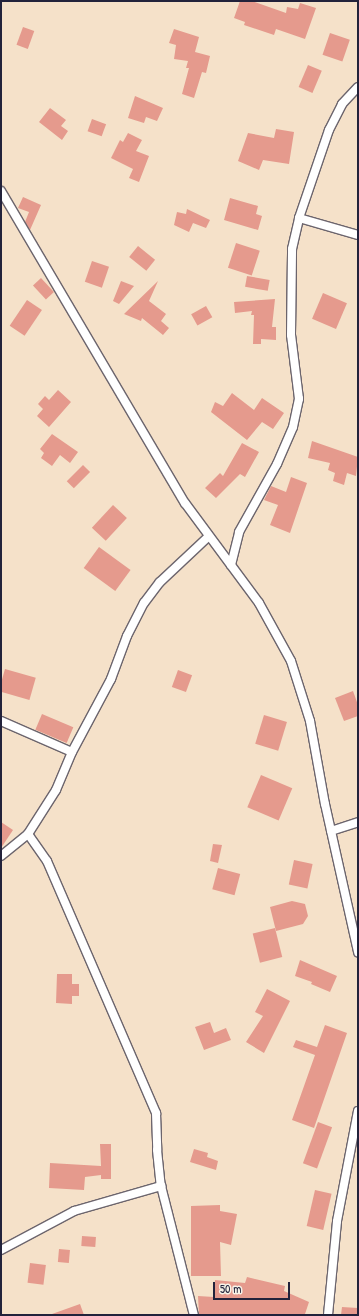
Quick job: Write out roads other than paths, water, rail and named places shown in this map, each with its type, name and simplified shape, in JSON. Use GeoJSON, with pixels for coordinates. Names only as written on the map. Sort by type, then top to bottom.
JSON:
{"type":"FeatureCollection","features":[{"type":"Feature","properties":{"kind":"street"},"geometry":{"type":"LineString","coordinates":[[231,565],[239,532],[277,464],[293,427],[299,399],[291,335],[290,299],[292,249],[299,218],[335,116],[342,104],[358,87]]}},
{"type":"Feature","properties":{"kind":"street"},"geometry":{"type":"LineString","coordinates":[[1,191],[98,359],[185,503],[208,537],[259,603],[291,661],[310,721],[331,831],[358,952]]}},
{"type":"Feature","properties":{"kind":"street"},"geometry":{"type":"LineString","coordinates":[[299,218],[358,235]]}},
{"type":"Feature","properties":{"kind":"street"},"geometry":{"type":"LineString","coordinates":[[1,856],[28,834],[56,790],[72,752],[111,679],[127,636],[144,603],[160,582],[208,537]]}},
{"type":"Feature","properties":{"kind":"street"},"geometry":{"type":"LineString","coordinates":[[1,721],[72,752]]}},
{"type":"Feature","properties":{"kind":"street"},"geometry":{"type":"LineString","coordinates":[[331,831],[358,822]]}},
{"type":"Feature","properties":{"kind":"street"},"geometry":{"type":"LineString","coordinates":[[28,834],[47,861],[146,1085],[156,1113],[157,1150],[161,1186],[194,1315]]}},
{"type":"Feature","properties":{"kind":"street"},"geometry":{"type":"LineString","coordinates":[[328,1315],[337,1221],[358,1111]]}},
{"type":"Feature","properties":{"kind":"street"},"geometry":{"type":"LineString","coordinates":[[1,1250],[74,1211],[161,1186]]}}]}
